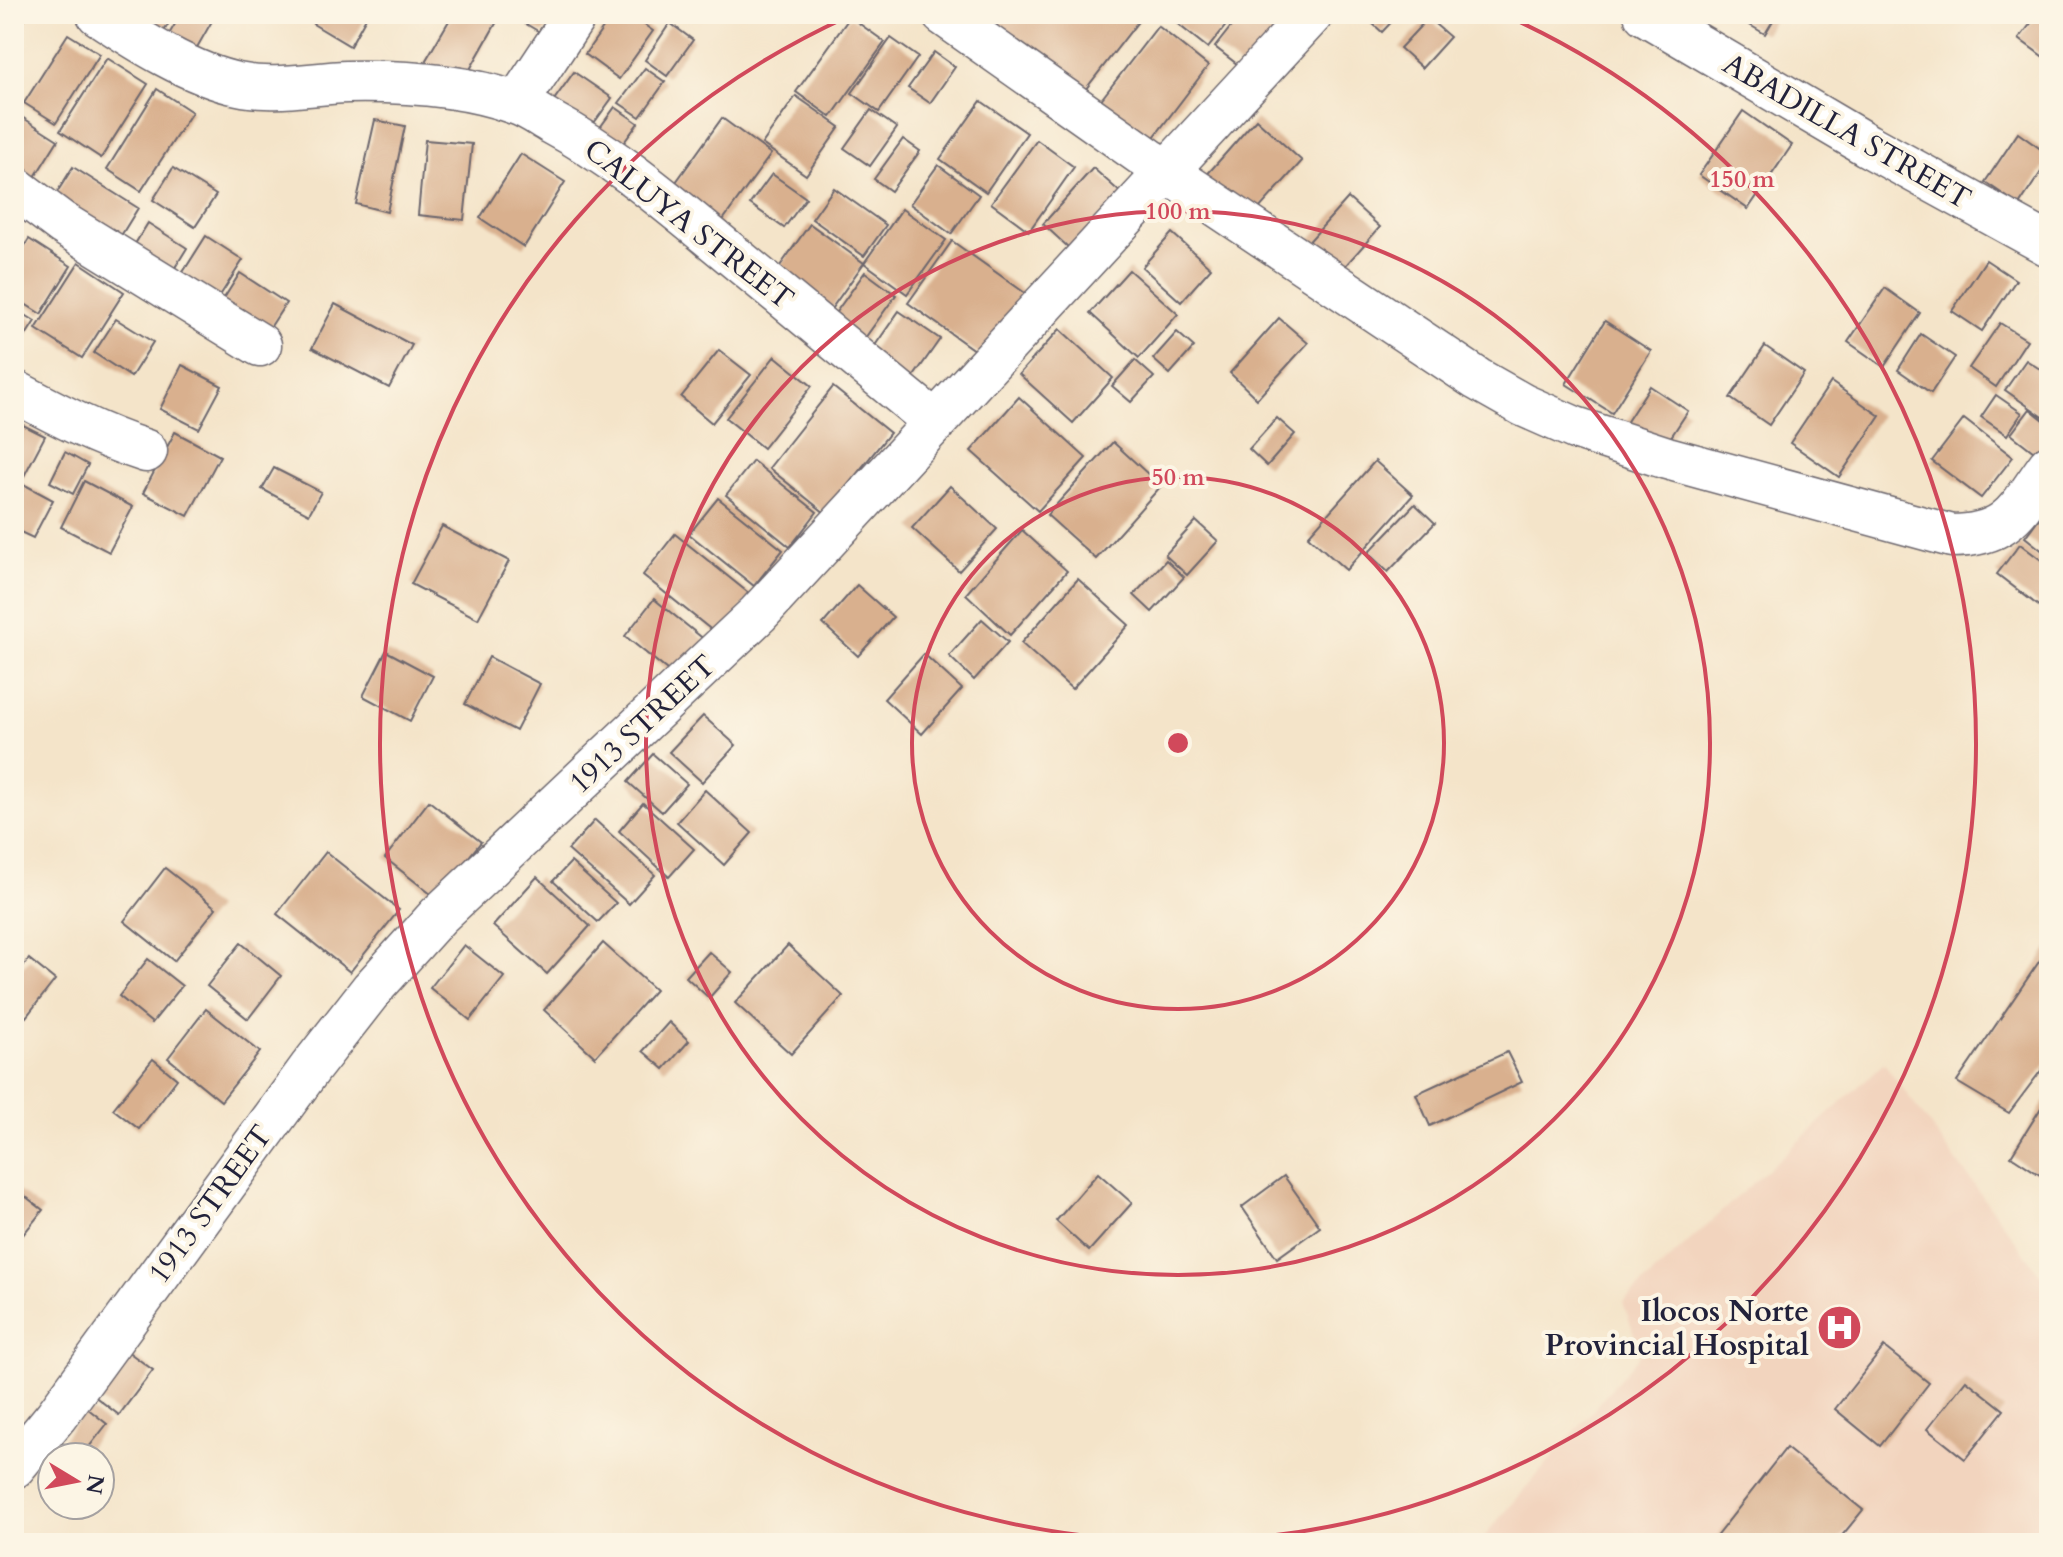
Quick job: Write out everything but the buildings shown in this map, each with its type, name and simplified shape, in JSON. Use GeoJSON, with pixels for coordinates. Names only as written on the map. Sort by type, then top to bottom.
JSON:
{"type":"FeatureCollection","features":[{"type":"Feature","properties":{"kind":"street","name":"CALUYA STREET"},"geometry":{"type":"LineString","coordinates":[[98,14],[127,34],[186,65],[240,85],[284,88],[346,82],[427,85],[517,103],[631,172],[934,421]]}},
{"type":"Feature","properties":{"kind":"street"},"geometry":{"type":"LineString","coordinates":[[517,103],[576,14]]}},
{"type":"Feature","properties":{"kind":"street"},"geometry":{"type":"LineString","coordinates":[[943,14],[1167,172],[1477,379],[1523,405],[1575,428],[1667,458],[1952,536],[1990,531],[2011,518],[2049,466]]}},
{"type":"Feature","properties":{"kind":"street","name":"1913 STREET"},"geometry":{"type":"LineString","coordinates":[[14,1467],[56,1416],[311,1067],[372,989],[438,916],[758,614],[1312,14]]}},
{"type":"Feature","properties":{"kind":"street","name":"ABADILLA STREET"},"geometry":{"type":"LineString","coordinates":[[1645,14],[1867,145],[2049,245]]}},
{"type":"Feature","properties":{"kind":"street"},"geometry":{"type":"LineString","coordinates":[[14,187],[62,223],[260,345]]}},
{"type":"Feature","properties":{"kind":"street"},"geometry":{"type":"LineString","coordinates":[[14,391],[70,421],[146,451]]}},
{"type":"Feature","properties":{"kind":"shaded area","name":"Ilocos Norte Provincial Hospital"},"geometry":{"type":"Polygon","coordinates":[[[1884,1063],[2049,1286],[2049,1543],[1479,1543],[1641,1354],[1623,1302],[1884,1063]]]}},
{"type":"Feature","properties":{"kind":"place","name":"Ilocos Norte Provincial Hospital"},"geometry":{"type":"Point","coordinates":[1840,1328]}}]}
